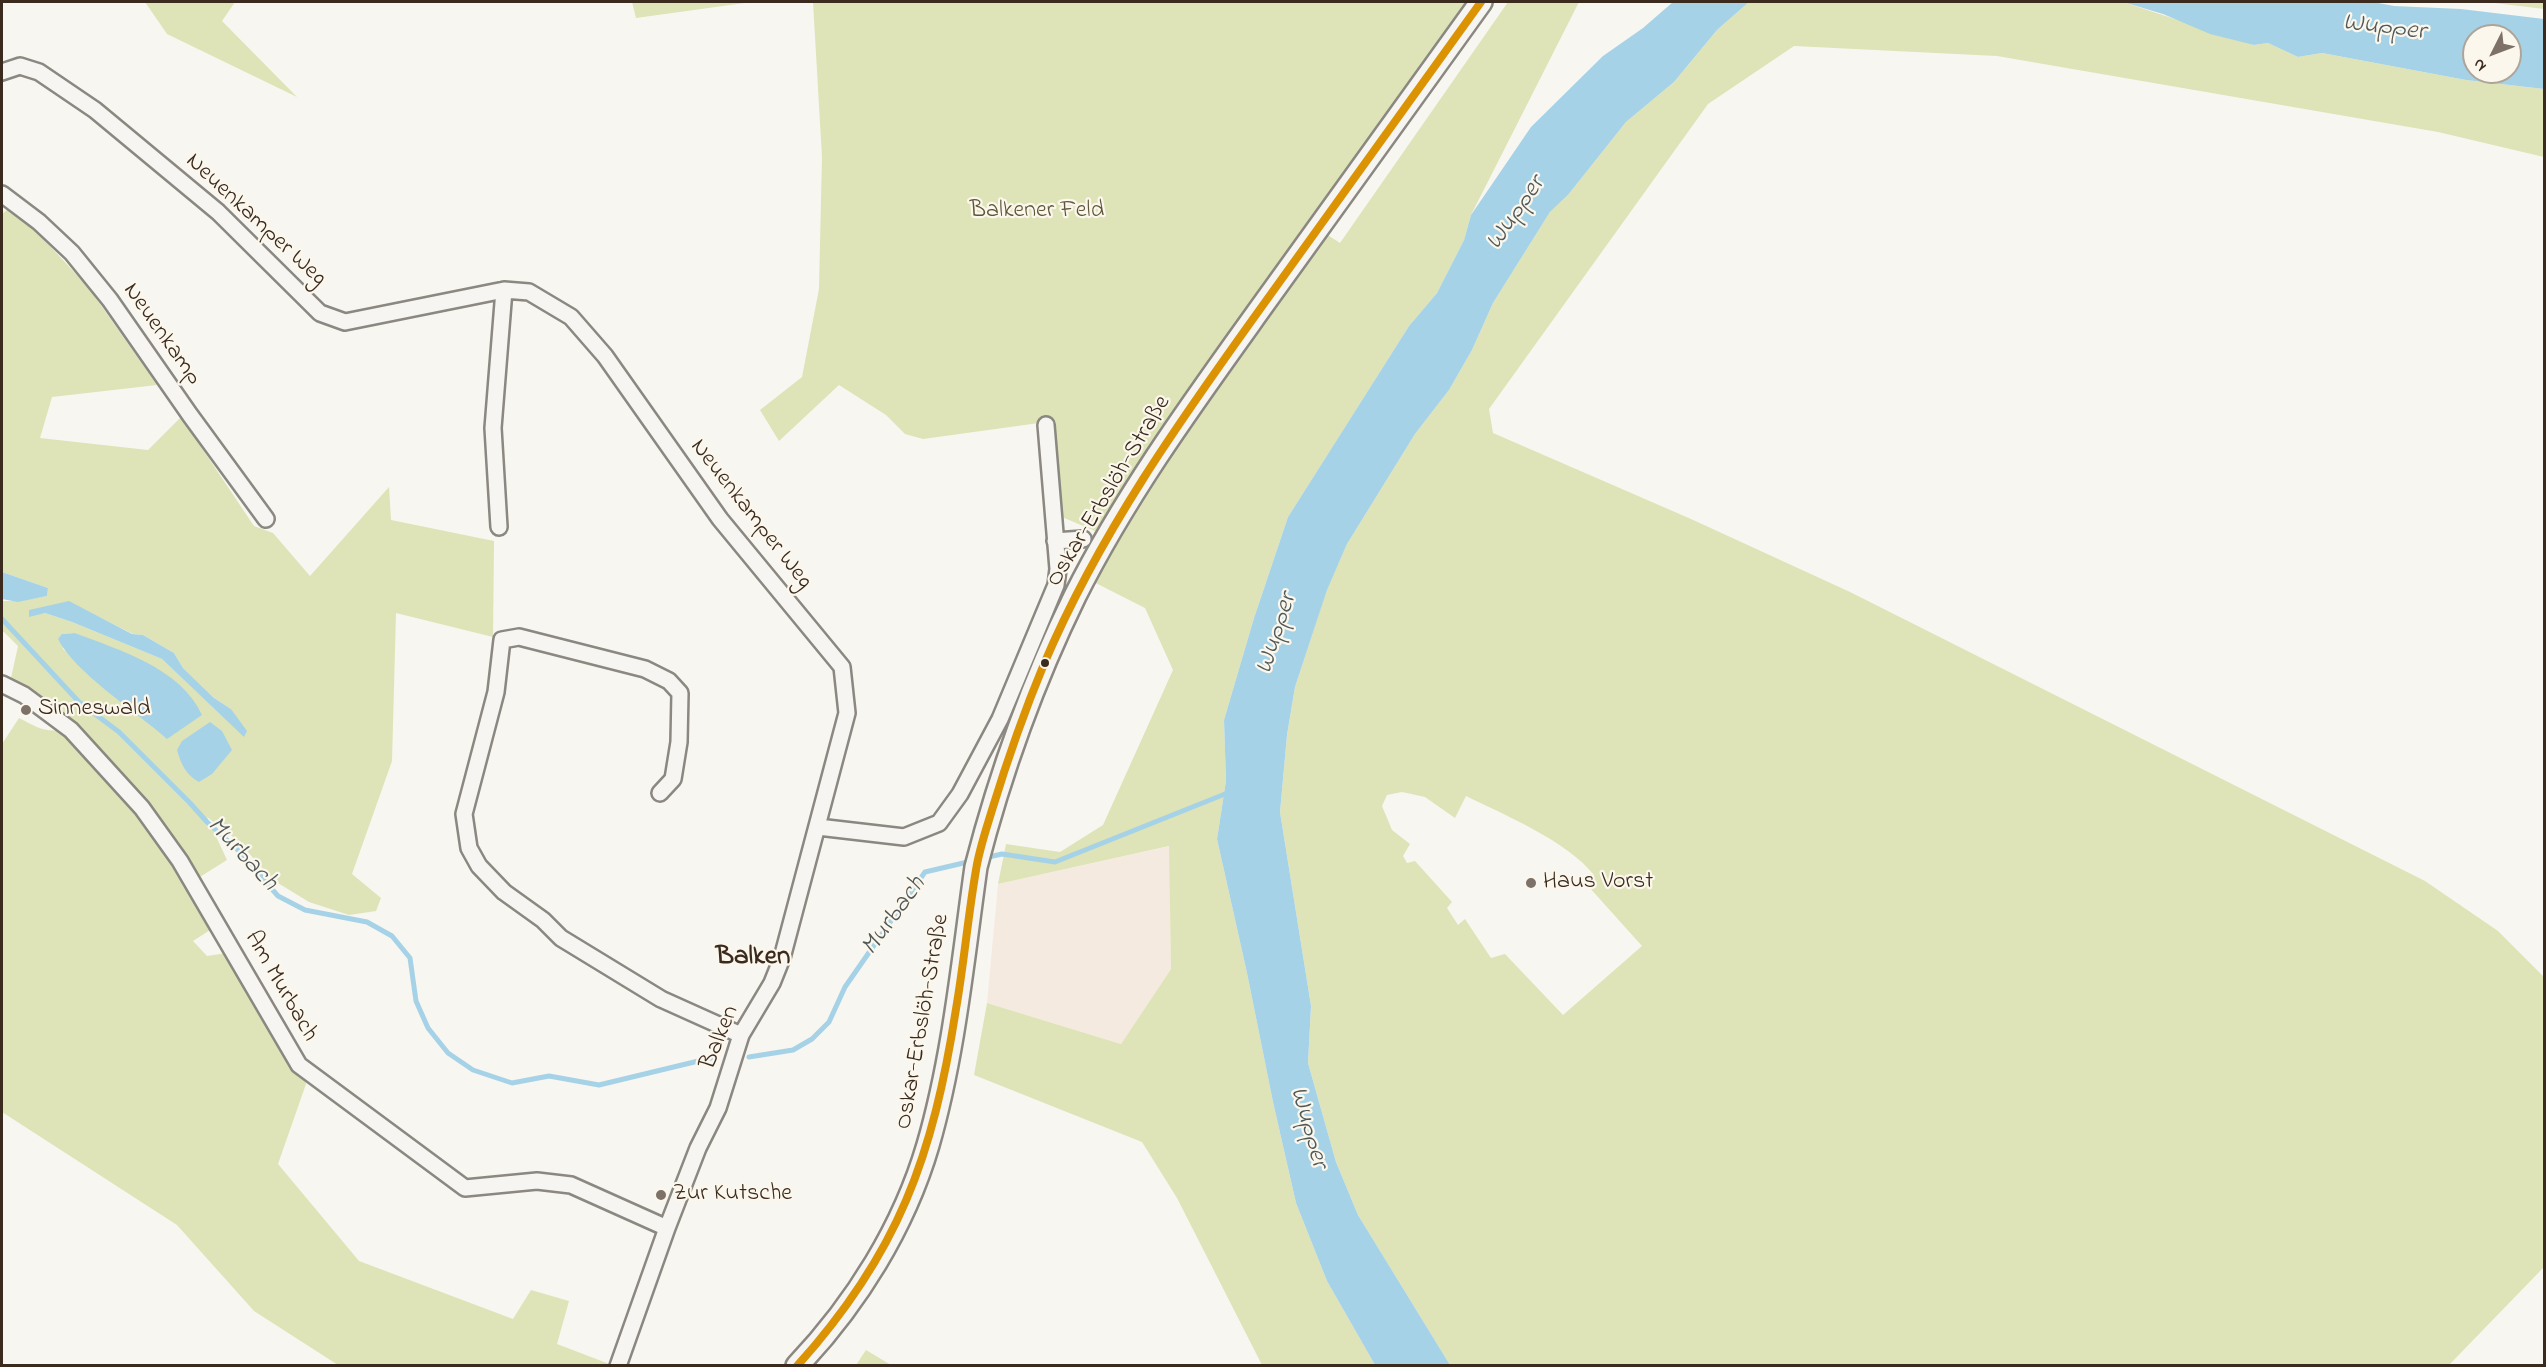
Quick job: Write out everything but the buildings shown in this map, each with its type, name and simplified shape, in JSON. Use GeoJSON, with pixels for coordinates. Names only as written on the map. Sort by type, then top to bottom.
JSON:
{"type":"FeatureCollection","features":[{"type":"Feature","properties":{"kind":"main road","name":"Oskar-Erbslöh-Straße"},"geometry":{"type":"LineString","coordinates":[[797,1365],[847,1306],[879,1258],[918,1174],[939,1103],[976,867],[982,843],[1016,737],[1075,597],[1108,536],[1186,413],[1481,2]]}},
{"type":"Feature","properties":{"kind":"street","name":"Neuenkamper Weg"},"geometry":{"type":"LineString","coordinates":[[2,72],[20,66],[39,72],[94,110],[218,212],[320,313],[345,322],[504,290],[529,292],[571,317],[605,356],[720,519],[842,667],[847,716],[818,827]]}},
{"type":"Feature","properties":{"kind":"street","name":"Neuenkamp"},"geometry":{"type":"LineString","coordinates":[[2,194],[39,222],[80,262],[110,300],[196,425],[266,519]]}},
{"type":"Feature","properties":{"kind":"street"},"geometry":{"type":"LineString","coordinates":[[499,527],[493,428],[504,290]]}},
{"type":"Feature","properties":{"kind":"street"},"geometry":{"type":"LineString","coordinates":[[818,827],[904,837],[939,823],[960,794],[1012,692],[1056,585],[1058,569],[1046,426]]}},
{"type":"Feature","properties":{"kind":"street"},"geometry":{"type":"LineString","coordinates":[[1054,542],[1083,539]]}},
{"type":"Feature","properties":{"kind":"street"},"geometry":{"type":"LineString","coordinates":[[660,793],[673,779],[679,742],[680,693],[669,681],[645,669],[519,637],[502,640],[496,692],[464,814],[469,848],[479,866],[504,892],[543,920],[561,938],[661,999],[741,1035]]}},
{"type":"Feature","properties":{"kind":"street","name":"Am Murbach"},"geometry":{"type":"LineString","coordinates":[[2,684],[24,695],[72,730],[142,808],[180,861],[299,1065],[465,1188],[537,1181],[571,1185],[667,1228]]}},
{"type":"Feature","properties":{"kind":"street","name":"Balken"},"geometry":{"type":"LineString","coordinates":[[618,1365],[698,1148],[718,1108],[741,1035],[772,983],[782,958],[818,827]]}},
{"type":"Feature","properties":{"kind":"shaded area"},"geometry":{"type":"Polygon","coordinates":[[[1170,846],[1171,969],[1121,1044],[987,1003],[998,884],[1170,846]]]}},
{"type":"Feature","properties":{"kind":"green space"},"geometry":{"type":"Polygon","coordinates":[[[145,2],[235,2],[222,21],[297,97],[167,34],[145,2]]]}},
{"type":"Feature","properties":{"kind":"green space"},"geometry":{"type":"Polygon","coordinates":[[[632,2],[752,2],[636,18],[632,2]]]}},
{"type":"Feature","properties":{"kind":"green space","name":"Balkener Feld"},"geometry":{"type":"Polygon","coordinates":[[[813,2],[1471,2],[1311,224],[1340,243],[1508,2],[1579,2],[1471,215],[1464,240],[1437,293],[1409,326],[1288,517],[1254,618],[1224,720],[1226,781],[1217,839],[1296,1203],[1327,1281],[1375,1365],[1262,1365],[1177,1198],[1142,1142],[974,1075],[987,1003],[1121,1044],[1171,969],[1169,846],[998,884],[1006,844],[1060,852],[1103,825],[1173,670],[1145,608],[1074,572],[1095,531],[1062,517],[1059,512],[1051,424],[1039,423],[923,439],[905,434],[886,415],[839,385],[779,441],[760,410],[802,377],[819,289],[822,157],[813,2]]]}},
{"type":"Feature","properties":{"kind":"green space"},"geometry":{"type":"Polygon","coordinates":[[[1749,2],[2123,2],[2254,45],[2268,43],[2298,57],[2322,53],[2462,79],[2462,84],[2501,84],[2544,89],[2544,157],[2438,132],[1997,56],[1794,46],[1708,104],[1489,409],[1493,433],[1691,519],[1850,592],[2425,881],[2498,931],[2544,977],[2544,1267],[2449,1365],[1450,1365],[1358,1215],[1336,1162],[1308,1063],[1311,1006],[1280,812],[1287,735],[1295,687],[1327,589],[1347,544],[1415,434],[1449,390],[1472,350],[1493,303],[1550,212],[1568,195],[1626,122],[1674,82],[1717,30],[1749,2]],[[1402,792],[1387,795],[1382,806],[1392,830],[1410,844],[1403,856],[1407,863],[1415,861],[1452,902],[1447,908],[1458,925],[1465,919],[1491,958],[1505,954],[1563,1015],[1642,946],[1589,887],[1594,875],[1552,840],[1517,820],[1466,796],[1455,818],[1425,797],[1402,792]]]}},
{"type":"Feature","properties":{"kind":"green space"},"geometry":{"type":"Polygon","coordinates":[[[2486,2],[2544,2],[2544,9],[2486,2]]]}},
{"type":"Feature","properties":{"kind":"green space"},"geometry":{"type":"Polygon","coordinates":[[[8,209],[36,231],[88,287],[157,385],[52,397],[40,438],[148,450],[181,417],[254,526],[273,533],[310,576],[389,487],[391,520],[494,541],[493,637],[396,613],[392,761],[352,874],[381,898],[376,911],[349,915],[309,902],[273,880],[237,840],[207,817],[227,860],[187,885],[215,927],[193,941],[207,956],[227,953],[293,1045],[306,1084],[278,1164],[359,1261],[513,1319],[531,1290],[569,1301],[557,1344],[612,1365],[338,1365],[254,1311],[177,1225],[2,1112],[2,744],[19,718],[43,729],[69,728],[66,719],[11,678],[18,646],[4,632],[2,633],[2,601],[20,601],[47,596],[48,588],[2,572],[2,214],[8,209]],[[69,602],[45,613],[162,659],[244,736],[231,709],[214,698],[183,668],[174,653],[143,635],[133,634],[69,602]],[[75,633],[62,634],[63,649],[118,699],[140,715],[158,669],[75,633]]]}},
{"type":"Feature","properties":{"kind":"green space"},"geometry":{"type":"Polygon","coordinates":[[[866,1350],[891,1365],[856,1365],[866,1350]]]}},
{"type":"Feature","properties":{"kind":"water","name":"Wupper"},"geometry":{"type":"Polygon","coordinates":[[[1673,2],[1749,2],[1717,30],[1674,82],[1626,122],[1568,195],[1550,212],[1493,303],[1472,350],[1449,390],[1415,434],[1347,544],[1327,590],[1295,687],[1287,735],[1280,812],[1311,1006],[1308,1063],[1336,1162],[1358,1215],[1450,1365],[1375,1365],[1327,1281],[1296,1203],[1217,839],[1226,781],[1224,720],[1254,618],[1288,517],[1409,326],[1437,293],[1464,240],[1471,215],[1531,127],[1603,56],[1643,28],[1673,2]]]}},
{"type":"Feature","properties":{"kind":"water","name":"Wupper"},"geometry":{"type":"Polygon","coordinates":[[[2123,2],[2373,2],[2394,6],[2461,9],[2544,19],[2544,89],[2501,84],[2522,84],[2522,24],[2462,24],[2462,79],[2322,53],[2298,57],[2268,43],[2254,45],[2210,34],[2163,14],[2123,2]]]}},
{"type":"Feature","properties":{"kind":"water"},"geometry":{"type":"Polygon","coordinates":[[[2,572],[48,588],[47,596],[18,602],[2,599],[2,572]]]}},
{"type":"Feature","properties":{"kind":"water"},"geometry":{"type":"Polygon","coordinates":[[[69,601],[132,634],[143,635],[174,653],[183,668],[214,698],[231,709],[247,731],[244,737],[162,659],[45,613],[29,617],[29,610],[69,601]]]}},
{"type":"Feature","properties":{"kind":"water"},"geometry":{"type":"Polygon","coordinates":[[[75,633],[129,654],[164,673],[192,699],[202,715],[167,739],[108,692],[66,652],[58,639],[62,634],[75,633]]]}},
{"type":"Feature","properties":{"kind":"water"},"geometry":{"type":"Polygon","coordinates":[[[210,722],[222,731],[232,750],[212,774],[199,782],[185,769],[177,750],[182,741],[210,722]]]}},
{"type":"Feature","properties":{"kind":"waterway","name":"Murbach"},"geometry":{"type":"LineString","coordinates":[[2,619],[79,702],[119,732],[207,822],[237,849],[278,896],[305,910],[367,922],[392,936],[410,958],[416,1001],[428,1028],[448,1053],[473,1070],[512,1083],[549,1076],[599,1085],[715,1057]]}},
{"type":"Feature","properties":{"kind":"waterway","name":"Murbach"},"geometry":{"type":"LineString","coordinates":[[984,858],[1002,854],[1055,862],[1230,792]]}},
{"type":"Feature","properties":{"kind":"waterway","name":"Murbach"},"geometry":{"type":"LineString","coordinates":[[749,1057],[793,1050],[812,1039],[829,1022],[845,987],[925,872],[972,861]]}},
{"type":"Feature","properties":{"kind":"transit line"},"geometry":{"type":"LineString","coordinates":[[797,1366],[862,1283],[886,1242],[906,1200],[922,1157],[936,1111],[947,1062],[977,862],[1023,718],[1066,616],[1116,523],[1172,434],[1481,2]]}},
{"type":"Feature","properties":{"kind":"place","name":"Sinneswald"},"geometry":{"type":"Point","coordinates":[26,710]}},
{"type":"Feature","properties":{"kind":"place","name":"Haus Vorst"},"geometry":{"type":"Point","coordinates":[1531,883]}},
{"type":"Feature","properties":{"kind":"place","name":"Zur Kutsche"},"geometry":{"type":"Point","coordinates":[661,1195]}},
{"type":"Feature","properties":{"kind":"district","name":"Balken"},"geometry":{"type":"Point","coordinates":[753,959]}}]}
